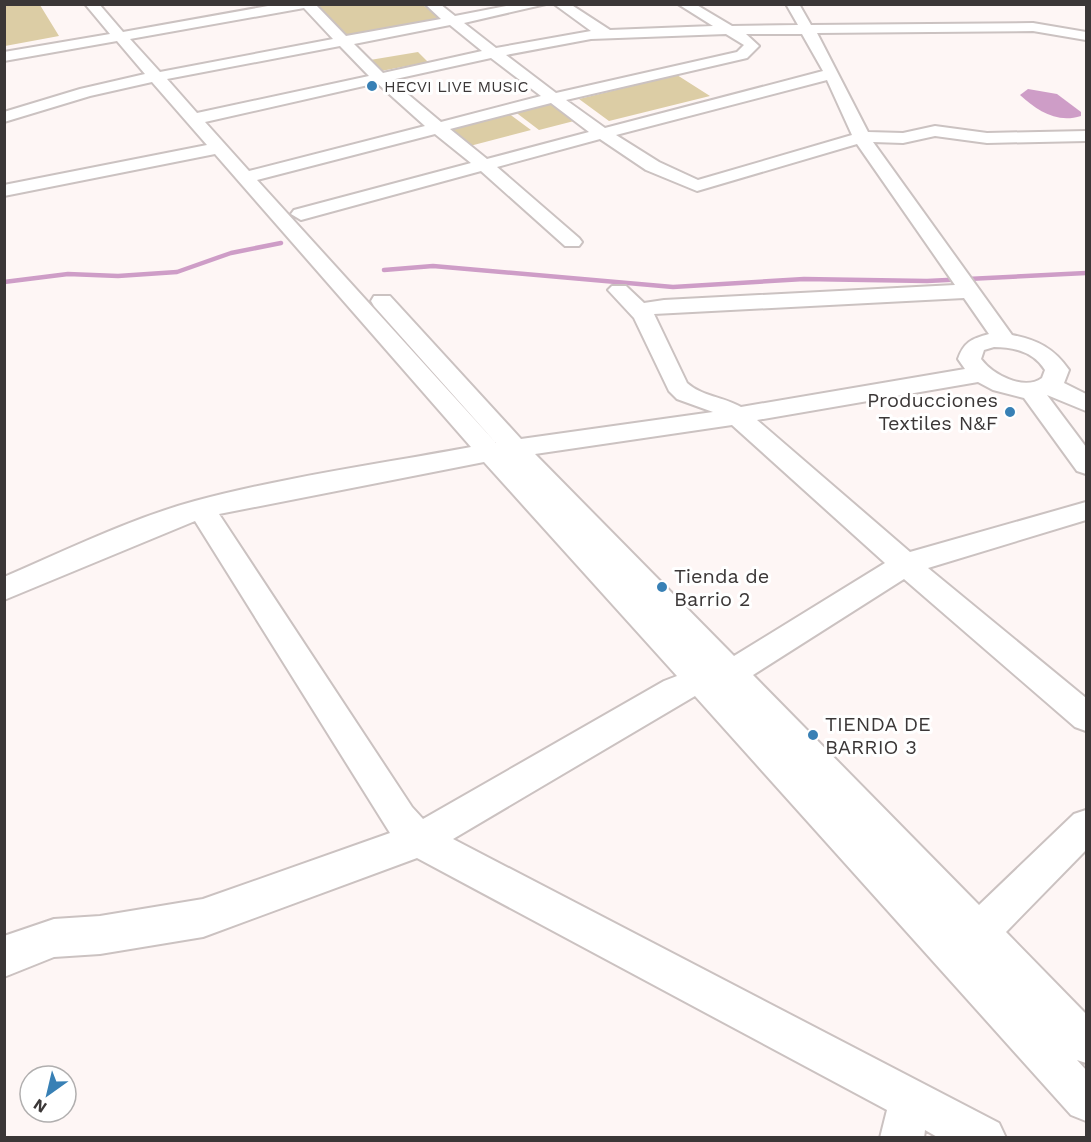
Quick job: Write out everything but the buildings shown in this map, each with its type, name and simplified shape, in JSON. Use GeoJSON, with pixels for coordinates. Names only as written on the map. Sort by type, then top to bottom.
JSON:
{"type":"FeatureCollection","features":[{"type":"Feature","properties":{"kind":"street"},"geometry":{"type":"LineString","coordinates":[[91,4],[127,35]]}},
{"type":"Feature","properties":{"kind":"street"},"geometry":{"type":"LineString","coordinates":[[105,4],[127,35],[502,450],[967,944],[1086,1100]]}},
{"type":"Feature","properties":{"kind":"street"},"geometry":{"type":"LineString","coordinates":[[4,57],[306,4],[380,78],[481,166],[543,214],[572,242]]}},
{"type":"Feature","properties":{"kind":"street"},"geometry":{"type":"LineString","coordinates":[[431,4],[492,53],[638,158],[676,179],[697,186],[862,137],[903,138],[935,130],[987,138],[1086,136]]}},
{"type":"Feature","properties":{"kind":"street"},"geometry":{"type":"LineString","coordinates":[[4,117],[86,92],[163,75],[540,4]]}},
{"type":"Feature","properties":{"kind":"street"},"geometry":{"type":"LineString","coordinates":[[560,4],[606,34]]}},
{"type":"Feature","properties":{"kind":"street"},"geometry":{"type":"LineString","coordinates":[[255,176],[553,98],[742,55],[752,46],[738,32],[684,4]]}},
{"type":"Feature","properties":{"kind":"street"},"geometry":{"type":"LineString","coordinates":[[792,4],[823,56],[862,137],[1004,340]]}},
{"type":"Feature","properties":{"kind":"street"},"geometry":{"type":"LineString","coordinates":[[738,32],[755,14]]}},
{"type":"Feature","properties":{"kind":"street"},"geometry":{"type":"LineString","coordinates":[[202,118],[492,53],[606,34],[1033,27],[1086,36]]}},
{"type":"Feature","properties":{"kind":"street"},"geometry":{"type":"LineString","coordinates":[[1070,32],[1086,28]]}},
{"type":"Feature","properties":{"kind":"street"},"geometry":{"type":"LineString","coordinates":[[301,214],[601,132],[814,77],[831,75]]}},
{"type":"Feature","properties":{"kind":"street"},"geometry":{"type":"LineString","coordinates":[[202,118],[220,148],[301,214],[502,450]]}},
{"type":"Feature","properties":{"kind":"street"},"geometry":{"type":"LineString","coordinates":[[4,191],[220,148]]}},
{"type":"Feature","properties":{"kind":"street"},"geometry":{"type":"LineString","coordinates":[[619,290],[640,310],[677,386],[685,394],[718,404],[737,416],[905,564],[1086,717]]}},
{"type":"Feature","properties":{"kind":"street"},"geometry":{"type":"LineString","coordinates":[[640,310],[664,306],[970,291]]}},
{"type":"Feature","properties":{"kind":"street"},"geometry":{"type":"LineString","coordinates":[[1041,387],[1056,378],[1057,370],[1053,362],[1032,347],[1004,340],[982,342],[970,352],[969,359],[980,374],[1004,387],[1041,387],[1086,403]]}},
{"type":"Feature","properties":{"kind":"street"},"geometry":{"type":"LineString","coordinates":[[4,589],[132,534],[202,510],[255,496],[502,450],[737,416],[980,374]]}},
{"type":"Feature","properties":{"kind":"street"},"geometry":{"type":"LineString","coordinates":[[1041,387],[1086,465]]}},
{"type":"Feature","properties":{"kind":"street"},"geometry":{"type":"LineString","coordinates":[[202,510],[400,819],[419,840],[907,1118],[984,1137]]}},
{"type":"Feature","properties":{"kind":"street"},"geometry":{"type":"LineString","coordinates":[[4,958],[14,951],[54,938],[100,935],[203,918],[419,840],[675,690],[744,665],[905,564],[1086,511]]}},
{"type":"Feature","properties":{"kind":"street"},"geometry":{"type":"LineString","coordinates":[[967,944],[1086,826]]}},
{"type":"Feature","properties":{"kind":"street"},"geometry":{"type":"LineString","coordinates":[[967,944],[1086,1043]]}},
{"type":"Feature","properties":{"kind":"shaded area"},"geometry":{"type":"Polygon","coordinates":[[[5,4],[40,5],[59,36],[5,46],[5,4]]]}},
{"type":"Feature","properties":{"kind":"shaded area"},"geometry":{"type":"Polygon","coordinates":[[[314,5],[423,5],[442,20],[347,37],[314,5]]]}},
{"type":"Feature","properties":{"kind":"shaded area"},"geometry":{"type":"Polygon","coordinates":[[[418,52],[428,62],[381,71],[370,60],[418,52]]]}},
{"type":"Feature","properties":{"kind":"shaded area"},"geometry":{"type":"Polygon","coordinates":[[[677,75],[710,96],[609,121],[579,99],[677,75]]]}},
{"type":"Feature","properties":{"kind":"shaded area"},"geometry":{"type":"Polygon","coordinates":[[[1028,89],[1057,94],[1081,112],[1081,116],[1063,118],[1048,114],[1033,106],[1020,95],[1028,89]]]}},
{"type":"Feature","properties":{"kind":"shaded area"},"geometry":{"type":"Polygon","coordinates":[[[549,102],[574,121],[539,130],[514,111],[549,102]]]}},
{"type":"Feature","properties":{"kind":"shaded area"},"geometry":{"type":"Polygon","coordinates":[[[508,113],[531,130],[466,147],[444,129],[508,113]]]}},
{"type":"Feature","properties":{"kind":"waterway"},"geometry":{"type":"LineString","coordinates":[[4,282],[68,274],[118,276],[177,272],[231,253],[281,243]]}},
{"type":"Feature","properties":{"kind":"waterway"},"geometry":{"type":"LineString","coordinates":[[384,270],[433,266],[673,287],[804,279],[927,281],[1086,273]]}},
{"type":"Feature","properties":{"kind":"place","name":"HECVI LIVE MUSIC"},"geometry":{"type":"Point","coordinates":[372,86]}},
{"type":"Feature","properties":{"kind":"place","name":"Producciones Textiles N&F"},"geometry":{"type":"Point","coordinates":[1010,412]}},
{"type":"Feature","properties":{"kind":"place","name":"Tienda de Barrio 2"},"geometry":{"type":"Point","coordinates":[662,587]}},
{"type":"Feature","properties":{"kind":"place","name":"TIENDA DE BARRIO 3"},"geometry":{"type":"Point","coordinates":[813,735]}}]}
